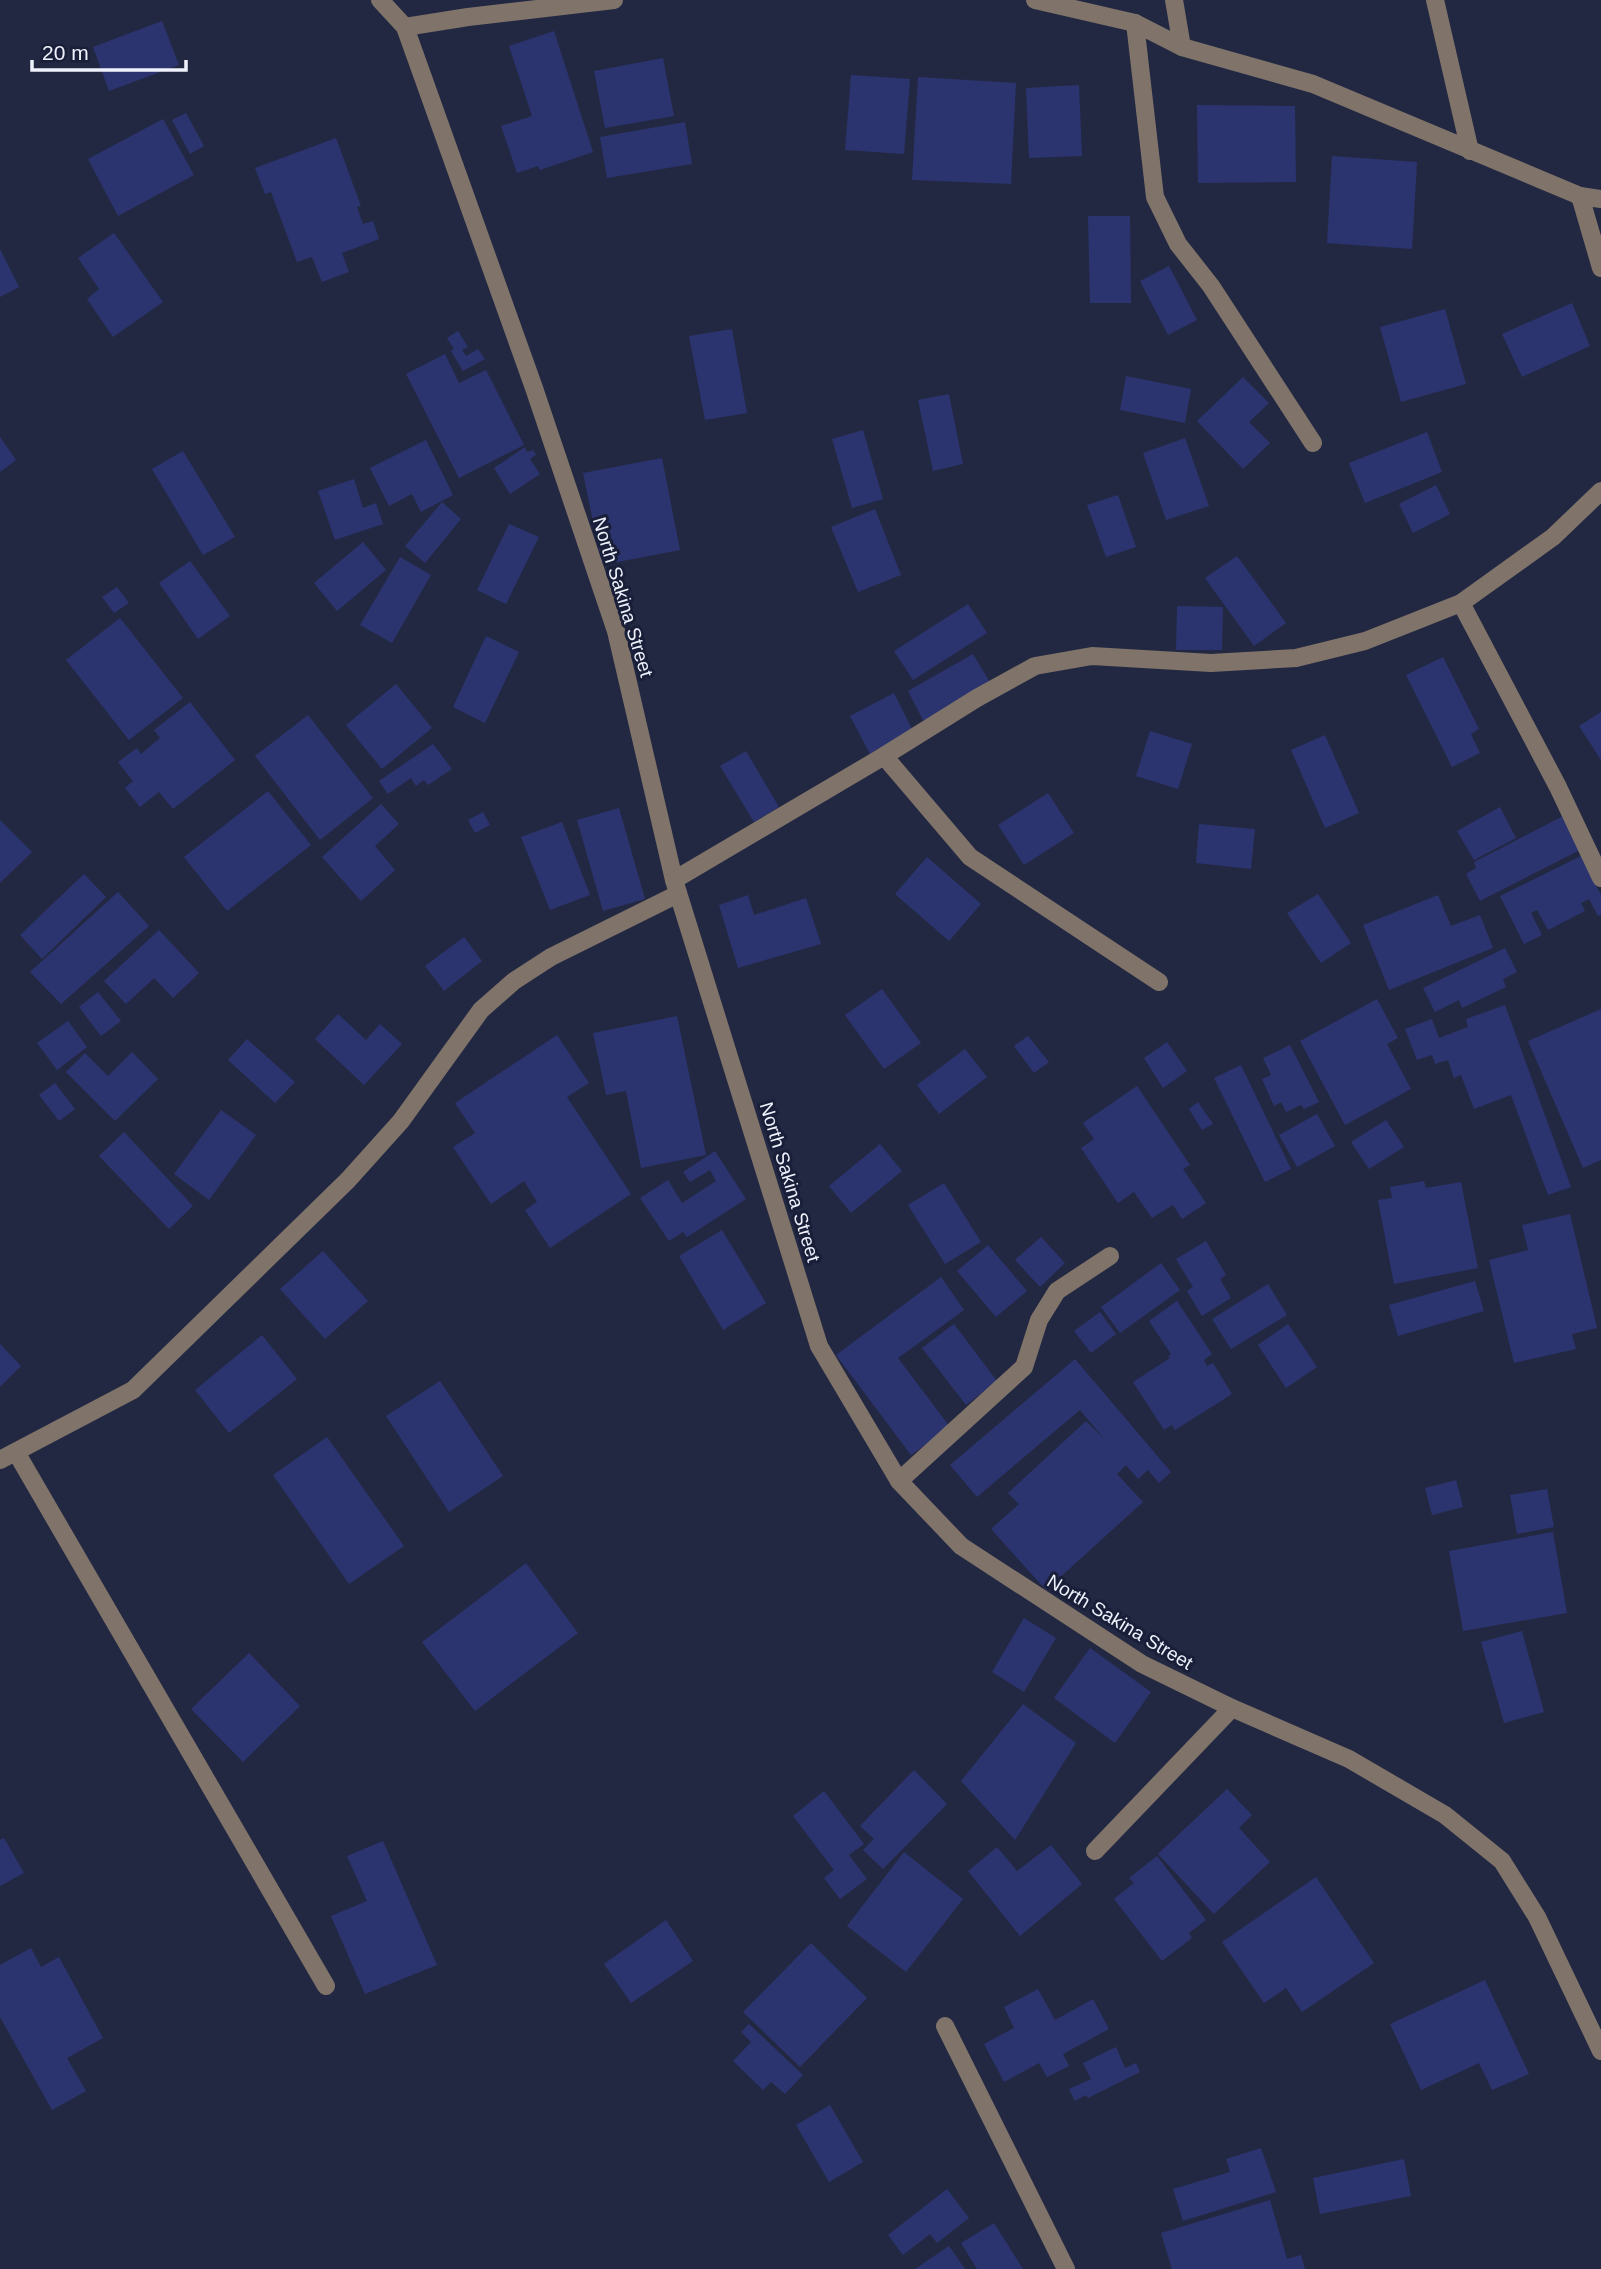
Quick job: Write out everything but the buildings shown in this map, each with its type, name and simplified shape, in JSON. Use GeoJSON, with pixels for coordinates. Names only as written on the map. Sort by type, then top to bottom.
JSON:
{"type":"FeatureCollection","features":[{"type":"Feature","properties":{"kind":"street","name":"North Sakina Street"},"geometry":{"type":"LineString","coordinates":[[380,0],[405,27],[534,388],[616,631],[676,887],[819,1346],[899,1481],[971,1554],[1142,1664],[1232,1708],[1349,1759],[1445,1815],[1502,1861],[1537,1917],[1601,2051]]}},
{"type":"Feature","properties":{"kind":"street"},"geometry":{"type":"LineString","coordinates":[[405,27],[614,0]]}},
{"type":"Feature","properties":{"kind":"street"},"geometry":{"type":"LineString","coordinates":[[1035,0],[1135,23],[1182,47],[1312,84],[1580,196],[1601,199]]}},
{"type":"Feature","properties":{"kind":"street"},"geometry":{"type":"LineString","coordinates":[[1174,0],[1182,47]]}},
{"type":"Feature","properties":{"kind":"street"},"geometry":{"type":"LineString","coordinates":[[1435,0],[1470,151]]}},
{"type":"Feature","properties":{"kind":"street"},"geometry":{"type":"LineString","coordinates":[[1135,23],[1155,197],[1178,244],[1212,286],[1313,443]]}},
{"type":"Feature","properties":{"kind":"street"},"geometry":{"type":"LineString","coordinates":[[1580,196],[1600,259]]}},
{"type":"Feature","properties":{"kind":"street"},"geometry":{"type":"LineString","coordinates":[[326,1986],[8,1456],[133,1390],[348,1180],[401,1121],[481,1010],[514,981],[551,957],[676,887],[976,698],[1035,666],[1091,656],[1211,663],[1296,658],[1364,641],[1461,603],[1553,537],[1601,491]]}},
{"type":"Feature","properties":{"kind":"street"},"geometry":{"type":"LineString","coordinates":[[1461,603],[1558,787],[1601,878]]}},
{"type":"Feature","properties":{"kind":"street"},"geometry":{"type":"LineString","coordinates":[[884,756],[971,857],[1159,982]]}},
{"type":"Feature","properties":{"kind":"street"},"geometry":{"type":"LineString","coordinates":[[899,1481],[1024,1367],[1040,1320],[1057,1291],[1110,1256]]}},
{"type":"Feature","properties":{"kind":"street"},"geometry":{"type":"LineString","coordinates":[[1095,1851],[1232,1708]]}},
{"type":"Feature","properties":{"kind":"street"},"geometry":{"type":"LineString","coordinates":[[945,2026],[1066,2269]]}}]}
